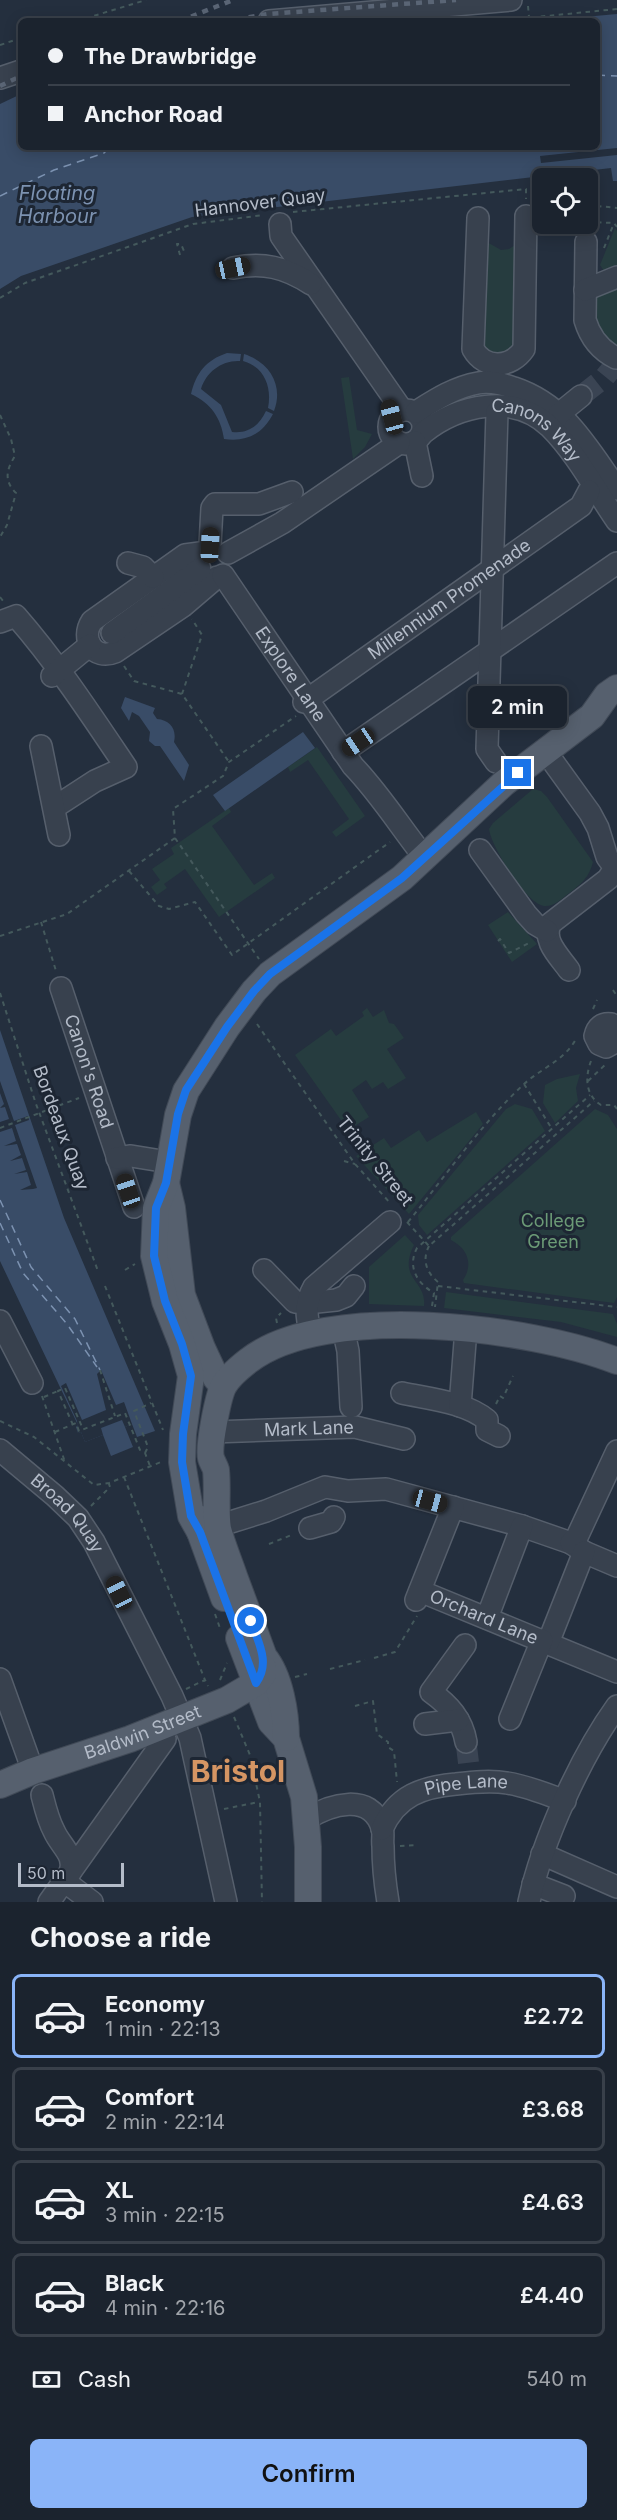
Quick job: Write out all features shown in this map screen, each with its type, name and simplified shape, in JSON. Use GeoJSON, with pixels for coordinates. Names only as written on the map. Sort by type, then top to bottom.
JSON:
{"type":"FeatureCollection","features":[{"type":"Feature","properties":{"kind":"main road"},"geometry":{"type":"LineString","coordinates":[[306,1897],[305,1808],[286,1738],[286,1716],[270,1665],[264,1657],[219,1529],[191,1516],[182,1462],[191,1376],[182,1344],[165,1301],[154,1256],[156,1208],[167,1172],[178,1114],[186,1090],[196,1071],[254,991],[270,974],[402,878],[504,783],[592,716],[607,695],[617,688]]}},
{"type":"Feature","properties":{"kind":"main road"},"geometry":{"type":"LineString","coordinates":[[592,716],[617,707]]}},
{"type":"Feature","properties":{"kind":"main road"},"geometry":{"type":"LineString","coordinates":[[167,1172],[182,1295],[202,1348],[216,1378],[223,1386]]}},
{"type":"Feature","properties":{"kind":"main road"},"geometry":{"type":"LineString","coordinates":[[286,1738],[271,1722],[256,1683],[219,1529],[216,1468],[212,1444],[217,1406],[223,1386],[238,1368],[257,1354],[310,1332],[393,1325],[432,1317],[466,1329],[544,1339],[617,1361]]}},
{"type":"Feature","properties":{"kind":"main road"},"geometry":{"type":"LineString","coordinates":[[256,1683],[263,1674],[264,1657]]}},
{"type":"Feature","properties":{"kind":"main road","name":"Baldwin Street"},"geometry":{"type":"LineString","coordinates":[[0,1785],[33,1771],[130,1739],[227,1700],[256,1683]]}},
{"type":"Feature","properties":{"kind":"street"},"geometry":{"type":"LineString","coordinates":[[303,18],[511,0]]}},
{"type":"Feature","properties":{"kind":"street"},"geometry":{"type":"LineString","coordinates":[[0,78],[18,72]]}},
{"type":"Feature","properties":{"kind":"street"},"geometry":{"type":"LineString","coordinates":[[478,218],[473,349],[477,356],[498,370],[518,358],[524,350],[526,208]]}},
{"type":"Feature","properties":{"kind":"street"},"geometry":{"type":"LineString","coordinates":[[279,217],[281,236],[383,384],[405,427],[422,476]]}},
{"type":"Feature","properties":{"kind":"street"},"geometry":{"type":"LineString","coordinates":[[587,234],[584,315],[588,331],[615,361]]}},
{"type":"Feature","properties":{"kind":"street"},"geometry":{"type":"LineString","coordinates":[[233,268],[260,265],[282,267],[316,288]]}},
{"type":"Feature","properties":{"kind":"street"},"geometry":{"type":"LineString","coordinates":[[585,290],[617,278]]}},
{"type":"Feature","properties":{"kind":"street","name":"Canons Way"},"geometry":{"type":"LineString","coordinates":[[213,562],[282,523],[372,459],[405,427],[458,389],[479,382],[497,383],[528,393],[617,489]]}},
{"type":"Feature","properties":{"kind":"street"},"geometry":{"type":"LineString","coordinates":[[555,420],[581,396]]}},
{"type":"Feature","properties":{"kind":"street"},"geometry":{"type":"LineString","coordinates":[[496,762],[488,749],[497,412]]}},
{"type":"Feature","properties":{"kind":"street","name":"Canons Way"},"geometry":{"type":"LineString","coordinates":[[555,420],[576,461],[617,522]]}},
{"type":"Feature","properties":{"kind":"street","name":"Millennium Promenade"},"geometry":{"type":"LineString","coordinates":[[306,700],[581,506],[589,491]]}},
{"type":"Feature","properties":{"kind":"street"},"geometry":{"type":"LineString","coordinates":[[113,643],[183,606],[213,562],[212,508],[215,504],[259,504],[292,492]]}},
{"type":"Feature","properties":{"kind":"street"},"geometry":{"type":"LineString","coordinates":[[185,555],[213,562],[99,653],[90,645],[87,633],[92,621],[185,555]]}},
{"type":"Feature","properties":{"kind":"street","name":"Explore Lane"},"geometry":{"type":"LineString","coordinates":[[213,562],[306,700],[351,747],[425,858]]}},
{"type":"Feature","properties":{"kind":"street"},"geometry":{"type":"LineString","coordinates":[[128,563],[143,567],[153,578]]}},
{"type":"Feature","properties":{"kind":"street"},"geometry":{"type":"LineString","coordinates":[[526,633],[589,589],[608,569]]}},
{"type":"Feature","properties":{"kind":"street"},"geometry":{"type":"LineString","coordinates":[[351,747],[608,569]]}},
{"type":"Feature","properties":{"kind":"street"},"geometry":{"type":"LineString","coordinates":[[0,622],[16,616],[127,769],[95,781],[55,807]]}},
{"type":"Feature","properties":{"kind":"street"},"geometry":{"type":"LineString","coordinates":[[56,673],[90,645]]}},
{"type":"Feature","properties":{"kind":"street"},"geometry":{"type":"LineString","coordinates":[[351,747],[370,744],[429,704]]}},
{"type":"Feature","properties":{"kind":"street"},"geometry":{"type":"LineString","coordinates":[[41,746],[59,835]]}},
{"type":"Feature","properties":{"kind":"street"},"geometry":{"type":"LineString","coordinates":[[540,939],[551,923],[609,879],[616,869],[607,857],[598,828],[590,813],[546,752]]}},
{"type":"Feature","properties":{"kind":"street"},"geometry":{"type":"LineString","coordinates":[[480,850],[535,924],[540,939]]}},
{"type":"Feature","properties":{"kind":"street"},"geometry":{"type":"LineString","coordinates":[[540,939],[551,943],[569,970]]}},
{"type":"Feature","properties":{"kind":"street","name":"Canon's Road"},"geometry":{"type":"LineString","coordinates":[[61,988],[134,1208]]}},
{"type":"Feature","properties":{"kind":"street"},"geometry":{"type":"LineString","coordinates":[[117,1158],[131,1156],[167,1172]]}},
{"type":"Feature","properties":{"kind":"street"},"geometry":{"type":"LineString","coordinates":[[310,1332],[306,1310],[314,1287],[398,1217]]}},
{"type":"Feature","properties":{"kind":"street"},"geometry":{"type":"LineString","coordinates":[[341,1266],[350,1276],[354,1286],[348,1328],[351,1407]]}},
{"type":"Feature","properties":{"kind":"street"},"geometry":{"type":"LineString","coordinates":[[264,1270],[295,1302],[307,1304],[336,1300],[346,1296],[354,1286]]}},
{"type":"Feature","properties":{"kind":"street"},"geometry":{"type":"LineString","coordinates":[[0,1321],[38,1390]]}},
{"type":"Feature","properties":{"kind":"street"},"geometry":{"type":"LineString","coordinates":[[460,1406],[466,1329]]}},
{"type":"Feature","properties":{"kind":"street"},"geometry":{"type":"LineString","coordinates":[[402,1393],[460,1406],[493,1428]]}},
{"type":"Feature","properties":{"kind":"street","name":"Mark Lane"},"geometry":{"type":"LineString","coordinates":[[212,1444],[354,1427],[404,1439]]}},
{"type":"Feature","properties":{"kind":"street","name":"Broad Quay"},"geometry":{"type":"LineString","coordinates":[[0,1450],[78,1518],[94,1542],[190,1738],[226,1902]]}},
{"type":"Feature","properties":{"kind":"street"},"geometry":{"type":"LineString","coordinates":[[510,1719],[545,1642],[577,1547],[577,1537],[617,1451]]}},
{"type":"Feature","properties":{"kind":"street"},"geometry":{"type":"LineString","coordinates":[[219,1529],[325,1486],[335,1503]]}},
{"type":"Feature","properties":{"kind":"street"},"geometry":{"type":"LineString","coordinates":[[310,1528],[331,1522],[335,1503],[348,1491],[386,1489],[522,1526],[577,1547],[617,1566]]}},
{"type":"Feature","properties":{"kind":"street"},"geometry":{"type":"LineString","coordinates":[[418,1602],[453,1507]]}},
{"type":"Feature","properties":{"kind":"street"},"geometry":{"type":"LineString","coordinates":[[487,1618],[522,1526]]}},
{"type":"Feature","properties":{"kind":"street","name":"Orchard Lane"},"geometry":{"type":"LineString","coordinates":[[418,1602],[487,1618],[617,1672]]}},
{"type":"Feature","properties":{"kind":"street"},"geometry":{"type":"LineString","coordinates":[[465,1645],[431,1692],[448,1704],[458,1720],[466,1742]]}},
{"type":"Feature","properties":{"kind":"street"},"geometry":{"type":"LineString","coordinates":[[0,1679],[33,1771]]}},
{"type":"Feature","properties":{"kind":"street"},"geometry":{"type":"LineString","coordinates":[[564,1896],[531,1893],[542,1854],[565,1801],[597,1734],[617,1706]]}},
{"type":"Feature","properties":{"kind":"street"},"geometry":{"type":"LineString","coordinates":[[425,1724],[458,1720]]}},
{"type":"Feature","properties":{"kind":"street"},"geometry":{"type":"LineString","coordinates":[[49,1902],[165,1739]]}},
{"type":"Feature","properties":{"kind":"street","name":"Pipe Lane"},"geometry":{"type":"LineString","coordinates":[[382,1829],[392,1810],[400,1802],[425,1788],[470,1778],[509,1783],[565,1801]]}},
{"type":"Feature","properties":{"kind":"street"},"geometry":{"type":"LineString","coordinates":[[42,1795],[53,1830],[70,1857],[72,1865],[67,1877]]}},
{"type":"Feature","properties":{"kind":"street"},"geometry":{"type":"LineString","coordinates":[[305,1808],[356,1804],[373,1814],[382,1829],[388,1902]]}},
{"type":"Feature","properties":{"kind":"street"},"geometry":{"type":"LineString","coordinates":[[542,1854],[617,1887]]}},
{"type":"Feature","properties":{"kind":"street"},"geometry":{"type":"LineString","coordinates":[[67,1877],[92,1902]]}},
{"type":"Feature","properties":{"kind":"path"},"geometry":{"type":"LineString","coordinates":[[87,18],[146,0]]}},
{"type":"Feature","properties":{"kind":"path"},"geometry":{"type":"LineString","coordinates":[[528,0],[529,17]]}},
{"type":"Feature","properties":{"kind":"path"},"geometry":{"type":"LineString","coordinates":[[521,18],[617,9]]}},
{"type":"Feature","properties":{"kind":"path"},"geometry":{"type":"LineString","coordinates":[[0,45],[18,39]]}},
{"type":"Feature","properties":{"kind":"path","name":"Hannover Quay"},"geometry":{"type":"LineString","coordinates":[[0,298],[25,283],[193,224],[279,217],[526,189],[526,208]]}},
{"type":"Feature","properties":{"kind":"path"},"geometry":{"type":"LineString","coordinates":[[598,206],[617,208]]}},
{"type":"Feature","properties":{"kind":"path"},"geometry":{"type":"LineString","coordinates":[[598,228],[614,223],[617,227]]}},
{"type":"Feature","properties":{"kind":"path"},"geometry":{"type":"LineString","coordinates":[[180,255],[177,244],[181,244],[184,251]]}},
{"type":"Feature","properties":{"kind":"path"},"geometry":{"type":"LineString","coordinates":[[0,415],[11,439],[15,456],[9,465],[7,475],[9,486],[16,493],[7,525],[0,537]]}},
{"type":"Feature","properties":{"kind":"path"},"geometry":{"type":"LineString","coordinates":[[182,694],[202,635],[183,606]]}},
{"type":"Feature","properties":{"kind":"path"},"geometry":{"type":"LineString","coordinates":[[113,643],[134,681],[182,694],[229,762]]}},
{"type":"Feature","properties":{"kind":"path"},"geometry":{"type":"LineString","coordinates":[[261,960],[175,838],[173,809],[223,776],[229,762],[299,715],[306,700]]}},
{"type":"Feature","properties":{"kind":"path"},"geometry":{"type":"LineString","coordinates":[[129,871],[159,906],[169,909],[195,902],[232,955],[398,836]]}},
{"type":"Feature","properties":{"kind":"path"},"geometry":{"type":"LineString","coordinates":[[0,936],[67,914],[175,838]]}},
{"type":"Feature","properties":{"kind":"path"},"geometry":{"type":"LineString","coordinates":[[41,922],[61,988]]}},
{"type":"Feature","properties":{"kind":"path"},"geometry":{"type":"LineString","coordinates":[[498,941],[500,939],[509,953],[528,942],[540,939]]}},
{"type":"Feature","properties":{"kind":"path"},"geometry":{"type":"LineString","coordinates":[[613,990],[617,996]]}},
{"type":"Feature","properties":{"kind":"path","name":"Bordeaux Quay"},"geometry":{"type":"LineString","coordinates":[[0,993],[39,1112],[98,1271]]}},
{"type":"Feature","properties":{"kind":"path","name":"Trinity Street"},"geometry":{"type":"LineString","coordinates":[[257,1024],[355,1164],[398,1217],[429,1246]]}},
{"type":"Feature","properties":{"kind":"path"},"geometry":{"type":"LineString","coordinates":[[398,1217],[524,1084],[572,1049],[580,1032]]}},
{"type":"Feature","properties":{"kind":"path"},"geometry":{"type":"LineString","coordinates":[[587,1082],[613,1039]]}},
{"type":"Feature","properties":{"kind":"path"},"geometry":{"type":"LineString","coordinates":[[613,1039],[590,1062],[587,1082],[594,1101],[601,1105],[614,1105],[617,1109]]}},
{"type":"Feature","properties":{"kind":"path"},"geometry":{"type":"LineString","coordinates":[[524,1084],[552,1129]]}},
{"type":"Feature","properties":{"kind":"path"},"geometry":{"type":"LineString","coordinates":[[432,1317],[434,1293],[425,1288],[417,1279],[412,1262],[417,1248],[590,1095]]}},
{"type":"Feature","properties":{"kind":"path"},"geometry":{"type":"LineString","coordinates":[[0,1128],[81,1097],[96,1096]]}},
{"type":"Feature","properties":{"kind":"path"},"geometry":{"type":"LineString","coordinates":[[432,1317],[438,1282],[426,1268],[425,1258],[429,1246],[594,1101]]}},
{"type":"Feature","properties":{"kind":"path"},"geometry":{"type":"LineString","coordinates":[[325,1132],[330,1129]]}},
{"type":"Feature","properties":{"kind":"path"},"geometry":{"type":"LineString","coordinates":[[344,1161],[355,1164]]}},
{"type":"Feature","properties":{"kind":"path"},"geometry":{"type":"LineString","coordinates":[[105,1286],[159,1423]]}},
{"type":"Feature","properties":{"kind":"path"},"geometry":{"type":"LineString","coordinates":[[438,1286],[617,1308]]}},
{"type":"Feature","properties":{"kind":"path"},"geometry":{"type":"LineString","coordinates":[[100,1370],[115,1417]]}},
{"type":"Feature","properties":{"kind":"path"},"geometry":{"type":"LineString","coordinates":[[493,1428],[500,1396],[503,1398],[513,1376]]}},
{"type":"Feature","properties":{"kind":"path"},"geometry":{"type":"LineString","coordinates":[[65,1462],[38,1390],[58,1391],[65,1388],[83,1430]]}},
{"type":"Feature","properties":{"kind":"path"},"geometry":{"type":"LineString","coordinates":[[58,1391],[73,1425]]}},
{"type":"Feature","properties":{"kind":"path"},"geometry":{"type":"LineString","coordinates":[[145,1453],[148,1447],[134,1411],[151,1403]]}},
{"type":"Feature","properties":{"kind":"path"},"geometry":{"type":"LineString","coordinates":[[55,1432],[76,1424],[79,1431],[83,1430],[125,1413],[140,1450],[145,1453],[150,1466]]}},
{"type":"Feature","properties":{"kind":"path"},"geometry":{"type":"LineString","coordinates":[[0,1421],[34,1437],[94,1485],[109,1483],[150,1466],[170,1462]]}},
{"type":"Feature","properties":{"kind":"path"},"geometry":{"type":"LineString","coordinates":[[124,1476],[208,1686]]}},
{"type":"Feature","properties":{"kind":"path"},"geometry":{"type":"LineString","coordinates":[[84,1513],[110,1487],[109,1483]]}},
{"type":"Feature","properties":{"kind":"path"},"geometry":{"type":"LineString","coordinates":[[269,1544],[310,1528]]}},
{"type":"Feature","properties":{"kind":"path"},"geometry":{"type":"LineString","coordinates":[[374,1658],[395,1652],[418,1602]]}},
{"type":"Feature","properties":{"kind":"path"},"geometry":{"type":"LineString","coordinates":[[330,1669],[365,1660]]}},
{"type":"Feature","properties":{"kind":"path"},"geometry":{"type":"LineString","coordinates":[[294,1678],[307,1674]]}},
{"type":"Feature","properties":{"kind":"path"},"geometry":{"type":"LineString","coordinates":[[178,1693],[206,1680]]}},
{"type":"Feature","properties":{"kind":"path"},"geometry":{"type":"LineString","coordinates":[[356,1706],[373,1701],[377,1734],[388,1742],[388,1747],[394,1751],[400,1802]]}},
{"type":"Feature","properties":{"kind":"path"},"geometry":{"type":"LineString","coordinates":[[235,1717],[250,1755],[260,1802],[262,1902]]}},
{"type":"Feature","properties":{"kind":"path"},"geometry":{"type":"LineString","coordinates":[[238,1806],[260,1802]]}},
{"type":"Feature","properties":{"kind":"green space"},"geometry":{"type":"Polygon","coordinates":[[[615,228],[617,231],[617,271],[604,271],[600,265],[615,228]]]}},
{"type":"Feature","properties":{"kind":"green space"},"geometry":{"type":"Polygon","coordinates":[[[487,242],[501,250],[509,249],[518,243],[519,348],[508,358],[482,352],[487,242]]]}},
{"type":"Feature","properties":{"kind":"green space"},"geometry":{"type":"Polygon","coordinates":[[[617,284],[617,348],[591,322],[595,296],[617,284]]]}},
{"type":"Feature","properties":{"kind":"green space"},"geometry":{"type":"Polygon","coordinates":[[[349,377],[357,430],[372,434],[365,447],[353,459],[341,378],[349,377]]]}},
{"type":"Feature","properties":{"kind":"green space"},"geometry":{"type":"Polygon","coordinates":[[[317,747],[365,816],[336,837],[332,832],[349,819],[308,760],[290,772],[288,767],[317,747]]]}},
{"type":"Feature","properties":{"kind":"green space"},"geometry":{"type":"Polygon","coordinates":[[[533,789],[541,791],[547,797],[593,862],[587,877],[581,884],[548,906],[537,903],[519,885],[496,848],[489,829],[533,789]]]}},
{"type":"Feature","properties":{"kind":"green space"},"geometry":{"type":"Polygon","coordinates":[[[229,808],[231,812],[212,826],[254,885],[272,873],[275,878],[219,917],[185,869],[164,884],[167,888],[157,895],[151,887],[160,880],[152,869],[174,854],[171,848],[229,808]]]}},
{"type":"Feature","properties":{"kind":"green space"},"geometry":{"type":"Polygon","coordinates":[[[508,912],[537,944],[512,962],[488,925],[508,912]]]}},
{"type":"Feature","properties":{"kind":"green space"},"geometry":{"type":"Polygon","coordinates":[[[367,1008],[373,1017],[384,1010],[389,1023],[394,1024],[404,1038],[387,1049],[406,1078],[388,1089],[383,1082],[372,1089],[366,1080],[352,1090],[369,1117],[348,1130],[295,1055],[331,1029],[336,1036],[364,1016],[362,1012],[367,1008]]]}},
{"type":"Feature","properties":{"kind":"green space"},"geometry":{"type":"Polygon","coordinates":[[[580,1074],[576,1088],[578,1101],[555,1123],[543,1103],[545,1085],[557,1079],[580,1074]]]}},
{"type":"Feature","properties":{"kind":"green space"},"geometry":{"type":"Polygon","coordinates":[[[515,1104],[532,1109],[545,1131],[427,1235],[419,1225],[418,1215],[506,1109],[515,1104]]]}},
{"type":"Feature","properties":{"kind":"green space","name":"College Green"},"geometry":{"type":"Polygon","coordinates":[[[595,1109],[608,1115],[617,1129],[617,1297],[614,1303],[464,1283],[468,1268],[467,1257],[461,1247],[451,1240],[451,1237],[595,1109]]]}},
{"type":"Feature","properties":{"kind":"green space"},"geometry":{"type":"Polygon","coordinates":[[[476,1112],[483,1124],[409,1214],[356,1156],[384,1138],[391,1148],[419,1130],[427,1142],[476,1112]]]}},
{"type":"Feature","properties":{"kind":"green space"},"geometry":{"type":"Polygon","coordinates":[[[405,1235],[414,1245],[410,1257],[410,1273],[424,1297],[424,1306],[369,1304],[369,1267],[405,1235]]]}},
{"type":"Feature","properties":{"kind":"green space"},"geometry":{"type":"Polygon","coordinates":[[[446,1292],[613,1314],[617,1324],[617,1337],[561,1322],[444,1308],[446,1292]]]}},
{"type":"Feature","properties":{"kind":"water","name":"Floating Harbour"},"geometry":{"type":"Polygon","coordinates":[[[617,14],[617,181],[613,181],[611,168],[532,168],[532,177],[192,217],[21,276],[0,289],[0,104],[18,95],[18,150],[600,150],[600,18],[573,18],[617,14]]]}},
{"type":"Feature","properties":{"kind":"water"},"geometry":{"type":"Polygon","coordinates":[[[227,353],[241,354],[240,361],[233,361],[216,368],[207,377],[201,389],[221,405],[232,432],[243,432],[252,428],[266,411],[273,414],[264,427],[253,436],[232,440],[224,439],[214,412],[191,394],[203,368],[213,359],[227,353]]]}},
{"type":"Feature","properties":{"kind":"water"},"geometry":{"type":"Polygon","coordinates":[[[244,354],[261,363],[272,376],[277,392],[274,411],[268,408],[268,386],[262,373],[243,361],[244,354]]]}},
{"type":"Feature","properties":{"kind":"water"},"geometry":{"type":"Polygon","coordinates":[[[125,697],[155,708],[153,713],[157,719],[166,721],[172,726],[174,742],[189,765],[184,781],[160,746],[155,746],[149,741],[150,732],[139,716],[132,712],[129,721],[121,708],[125,697]]]}},
{"type":"Feature","properties":{"kind":"water"},"geometry":{"type":"Polygon","coordinates":[[[303,732],[315,748],[225,811],[213,795],[303,732]]]}},
{"type":"Feature","properties":{"kind":"water"},"geometry":{"type":"Polygon","coordinates":[[[0,1030],[64,1218],[155,1431],[137,1437],[132,1424],[125,1427],[133,1447],[111,1456],[103,1435],[85,1442],[81,1432],[78,1433],[76,1427],[78,1425],[0,1261],[0,1030]]]}},
{"type":"Feature","properties":{"kind":"pier"},"geometry":{"type":"Polygon","coordinates":[[[617,148],[617,155],[541,163],[540,156],[617,148]]]}},
{"type":"Feature","properties":{"kind":"pier"},"geometry":{"type":"Polygon","coordinates":[[[0,1081],[14,1121],[28,1116],[29,1120],[15,1125],[37,1188],[20,1190],[31,1185],[27,1172],[14,1174],[26,1170],[22,1158],[10,1161],[21,1155],[17,1144],[4,1146],[16,1141],[12,1128],[0,1132],[0,1122],[9,1119],[5,1107],[0,1108],[4,1104],[0,1093],[0,1081]]]}},
{"type":"Feature","properties":{"kind":"pier"},"geometry":{"type":"Polygon","coordinates":[[[101,1370],[116,1405],[124,1402],[132,1424],[125,1427],[122,1420],[101,1428],[103,1435],[85,1442],[81,1432],[78,1433],[77,1421],[61,1386],[66,1383],[82,1420],[106,1410],[97,1374],[101,1370]]]}},
{"type":"Feature","properties":{"kind":"ferry route"},"geometry":{"type":"LineString","coordinates":[[600,75],[617,76]]}},
{"type":"Feature","properties":{"kind":"ferry route"},"geometry":{"type":"LineString","coordinates":[[0,196],[54,170],[107,150]]}},
{"type":"Feature","properties":{"kind":"ferry route"},"geometry":{"type":"LineString","coordinates":[[0,1200],[31,1267],[75,1319],[100,1370]]}},
{"type":"Feature","properties":{"kind":"ferry route"},"geometry":{"type":"LineString","coordinates":[[0,1223],[23,1273],[67,1324],[97,1367]]}},
{"type":"Feature","properties":{"kind":"tunnel"},"geometry":{"type":"LineString","coordinates":[[581,396],[604,378],[613,367]]}},
{"type":"Feature","properties":{"kind":"tunnel"},"geometry":{"type":"LineString","coordinates":[[466,1742],[470,1775]]}},
{"type":"Feature","properties":{"kind":"railway"},"geometry":{"type":"LineString","coordinates":[[188,18],[233,0]]}},
{"type":"Feature","properties":{"kind":"railway"},"geometry":{"type":"LineString","coordinates":[[243,18],[268,14],[456,0]]}},
{"type":"Feature","properties":{"kind":"railway"},"geometry":{"type":"LineString","coordinates":[[0,86],[18,77]]}},
{"type":"Feature","properties":{"kind":"district","name":"Bristol"},"geometry":{"type":"Point","coordinates":[238,1772]}},
{"type":"Feature","properties":{"kind":"route"},"geometry":{"type":"LineString","coordinates":[[251,1621],[264,1657],[263,1674],[256,1683],[200,1532],[191,1516],[183,1474],[182,1446],[191,1376],[182,1344],[165,1301],[154,1256],[153,1229],[156,1208],[166,1183],[178,1114],[186,1090],[196,1071],[254,991],[270,974],[402,878],[451,835],[504,783],[518,773]]}}]}
